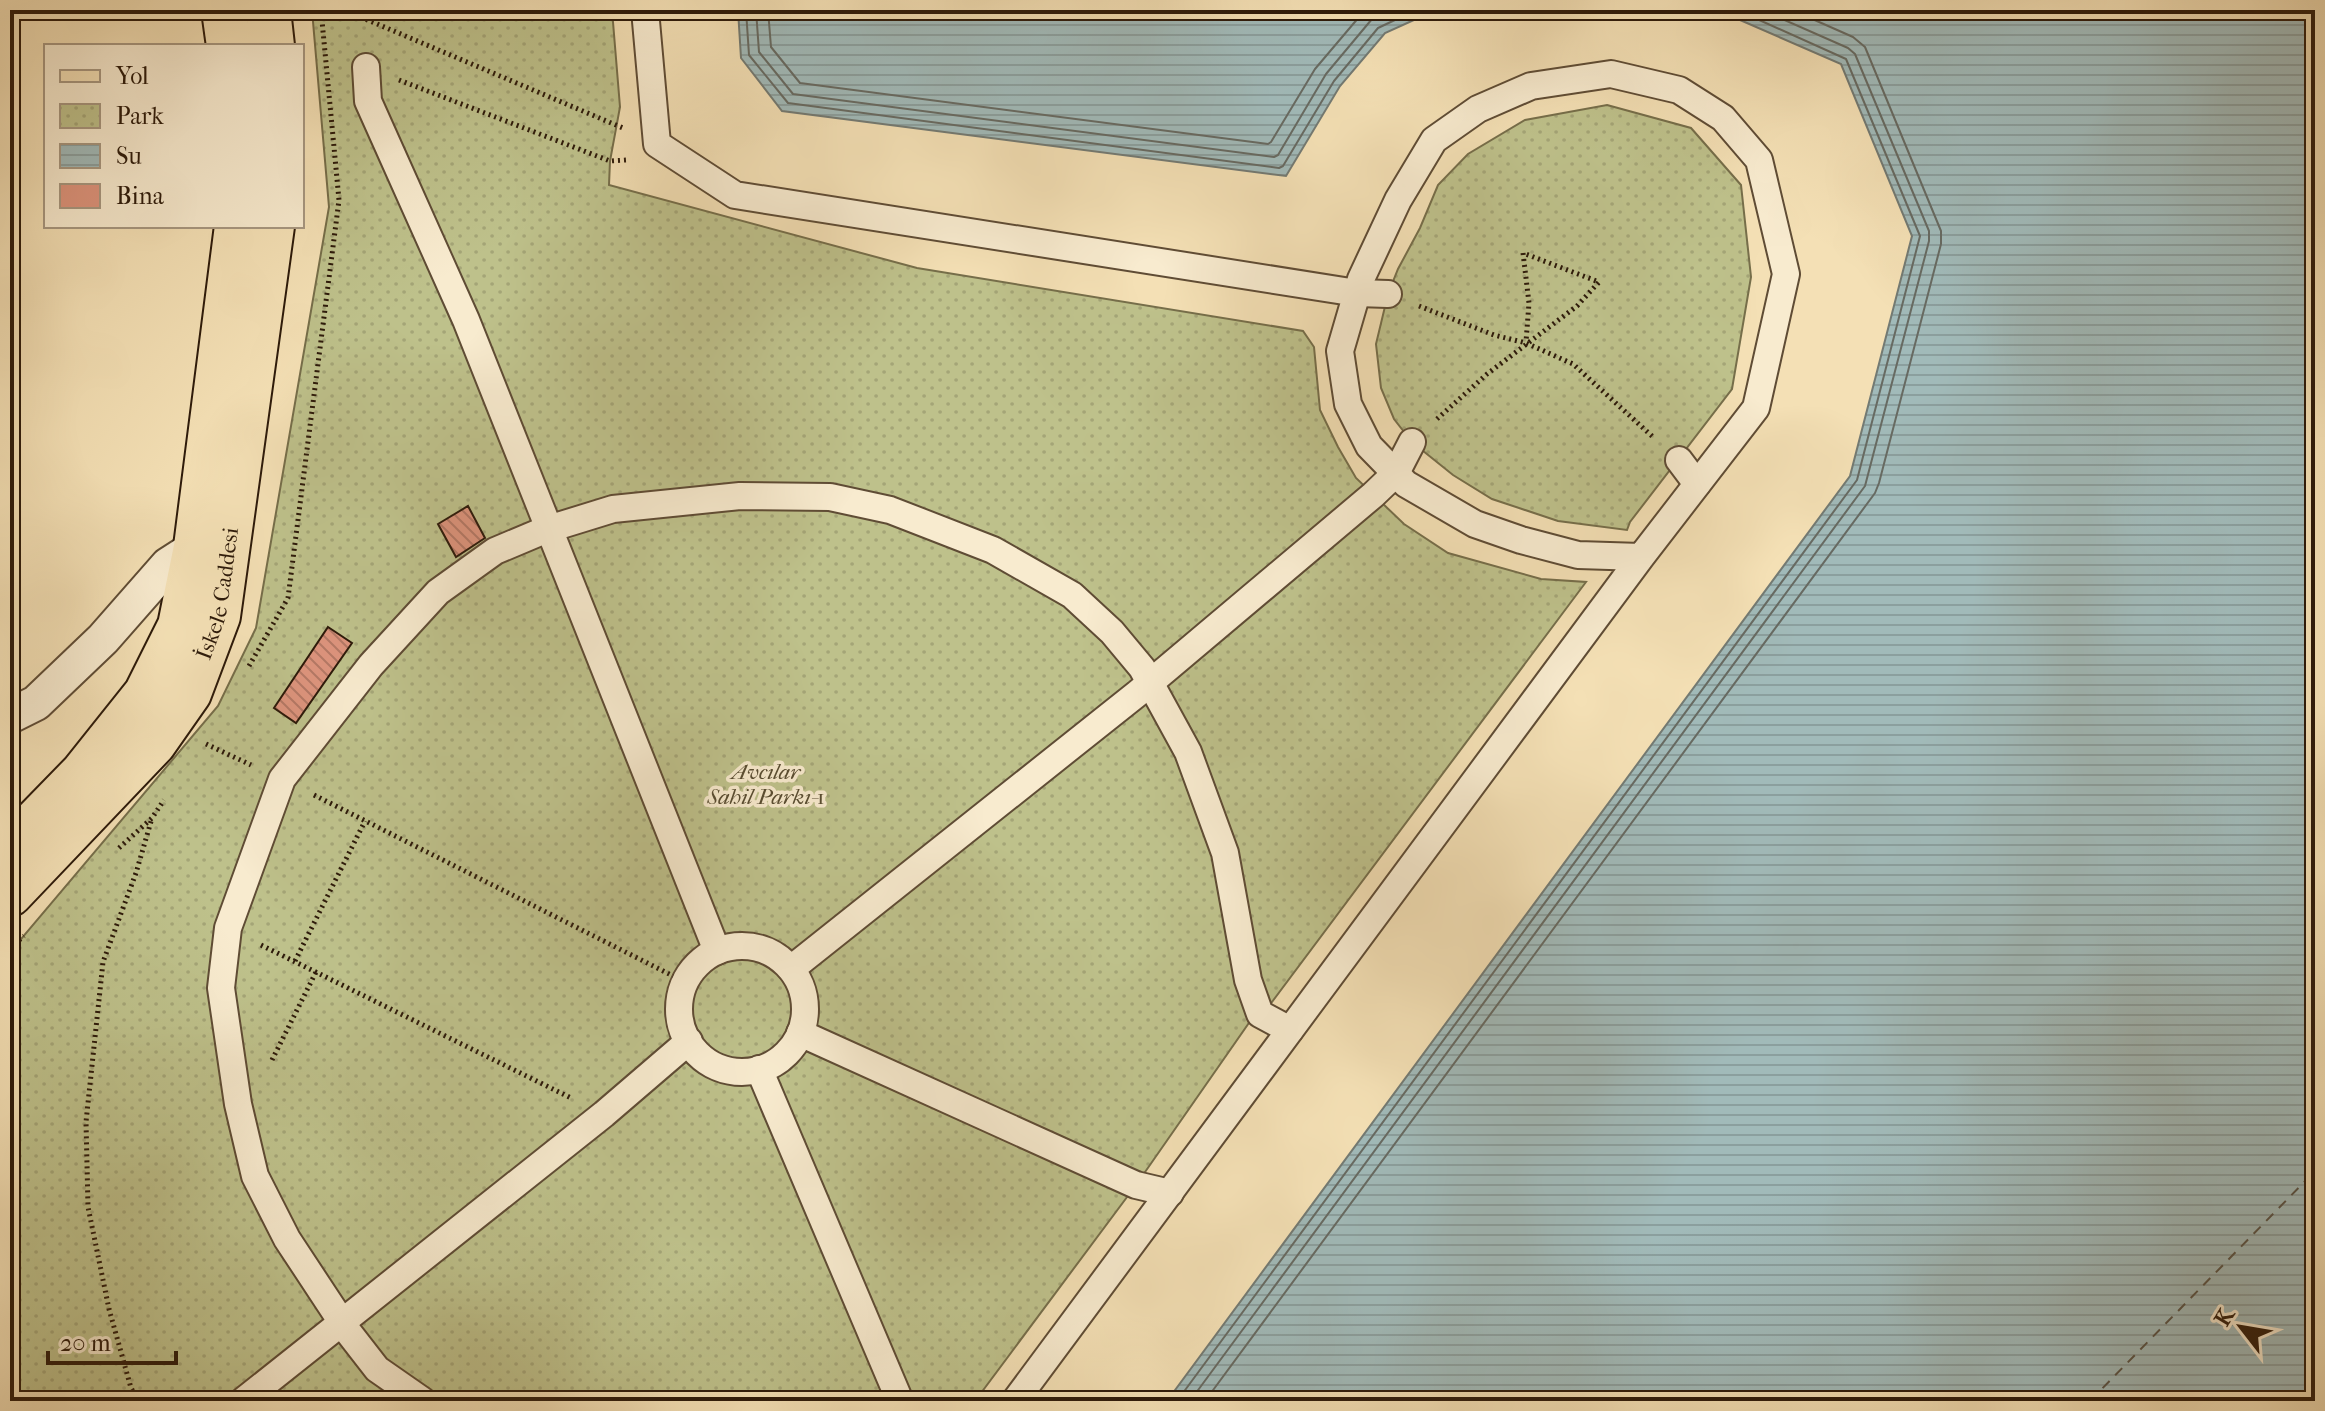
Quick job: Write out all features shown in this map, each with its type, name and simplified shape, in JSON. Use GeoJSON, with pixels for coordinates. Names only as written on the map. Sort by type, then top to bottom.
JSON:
{"type":"FeatureCollection","features":[{"type":"Feature","properties":{"kind":"main road"},"geometry":{"type":"LineString","coordinates":[[224,10],[229,44]]}},
{"type":"Feature","properties":{"kind":"main road"},"geometry":{"type":"LineString","coordinates":[[268,10],[272,44]]}},
{"type":"Feature","properties":{"kind":"main road","name":"İskele Caddesi"},"geometry":{"type":"LineString","coordinates":[[10,894],[154,743],[189,693],[218,616],[211,548],[237,228]]}},
{"type":"Feature","properties":{"kind":"main road","name":"İskele Caddesi"},"geometry":{"type":"LineString","coordinates":[[10,848],[83,773],[146,694],[180,626],[211,548],[272,228]]}},
{"type":"Feature","properties":{"kind":"street"},"geometry":{"type":"LineString","coordinates":[[645,10],[657,144],[735,195],[1357,293],[1388,294]]}},
{"type":"Feature","properties":{"kind":"street"},"geometry":{"type":"LineString","coordinates":[[366,67],[368,101],[466,320],[717,951]]}},
{"type":"Feature","properties":{"kind":"street"},"geometry":{"type":"LineString","coordinates":[[1015,1401],[1641,557],[1756,408],[1786,274],[1759,160],[1723,118],[1679,90],[1611,74],[1531,86],[1478,109],[1434,140],[1398,200],[1361,279],[1340,351],[1348,404],[1369,446],[1406,484],[1475,524],[1521,540],[1578,555],[1641,557]]}},
{"type":"Feature","properties":{"kind":"street"},"geometry":{"type":"LineString","coordinates":[[791,969],[1150,683],[1396,473],[1412,442]]}},
{"type":"Feature","properties":{"kind":"street"},"geometry":{"type":"LineString","coordinates":[[1679,460],[1697,484]]}},
{"type":"Feature","properties":{"kind":"street"},"geometry":{"type":"LineString","coordinates":[[423,1401],[377,1369],[341,1322],[287,1239],[255,1176],[238,1104],[221,988],[228,928],[282,779],[371,665],[438,592],[495,551],[549,528],[613,509],[740,496],[830,497],[890,510],[993,550],[1072,595],[1112,632],[1142,668],[1188,752],[1225,853],[1248,980],[1260,1014],[1290,1030]]}},
{"type":"Feature","properties":{"kind":"street"},"geometry":{"type":"LineString","coordinates":[[10,716],[36,703],[103,639],[168,565],[211,548]]}},
{"type":"Feature","properties":{"kind":"street"},"geometry":{"type":"LineString","coordinates":[[747,945],[768,950],[791,969],[805,998],[805,1019],[786,1055],[768,1067],[747,1072],[727,1071],[707,1062],[691,1048],[682,1029],[678,1008],[685,982],[708,955],[727,947],[747,945]]}},
{"type":"Feature","properties":{"kind":"street"},"geometry":{"type":"LineString","coordinates":[[800,1033],[1136,1185],[1170,1193]]}},
{"type":"Feature","properties":{"kind":"street"},"geometry":{"type":"LineString","coordinates":[[243,1401],[604,1114],[689,1041]]}},
{"type":"Feature","properties":{"kind":"street"},"geometry":{"type":"LineString","coordinates":[[759,1069],[900,1401]]}},
{"type":"Feature","properties":{"kind":"path"},"geometry":{"type":"LineString","coordinates":[[344,10],[657,144],[637,159],[610,161],[366,67]]}},
{"type":"Feature","properties":{"kind":"path"},"geometry":{"type":"LineString","coordinates":[[1412,442],[1487,374],[1577,306],[1599,282],[1523,253],[1529,303],[1526,343]]}},
{"type":"Feature","properties":{"kind":"path"},"geometry":{"type":"LineString","coordinates":[[1388,294],[1494,335],[1526,343],[1573,364],[1679,460]]}},
{"type":"Feature","properties":{"kind":"path"},"geometry":{"type":"LineString","coordinates":[[203,743],[282,779],[685,982]]}},
{"type":"Feature","properties":{"kind":"path"},"geometry":{"type":"LineString","coordinates":[[139,1401],[131,1388],[109,1309],[88,1207],[86,1122],[103,962],[136,873],[152,818]]}},
{"type":"Feature","properties":{"kind":"path"},"geometry":{"type":"LineString","coordinates":[[295,961],[365,821]]}},
{"type":"Feature","properties":{"kind":"path"},"geometry":{"type":"LineString","coordinates":[[228,928],[604,1114]]}},
{"type":"Feature","properties":{"kind":"path"},"geometry":{"type":"LineString","coordinates":[[272,1060],[316,972]]}},
{"type":"Feature","properties":{"kind":"green space","name":"Avcılar Sahil Parkı-1"},"geometry":{"type":"Polygon","coordinates":[[[312,10],[612,10],[620,107],[609,185],[917,268],[1303,331],[1314,347],[1320,410],[1338,447],[1356,478],[1404,524],[1448,553],[1541,579],[1586,582],[1266,1010],[1251,1020],[1136,1185],[975,1401],[10,1401],[10,952],[218,706],[256,628],[329,207],[312,10]]]}},
{"type":"Feature","properties":{"kind":"green space"},"geometry":{"type":"Polygon","coordinates":[[[1607,105],[1691,128],[1741,185],[1751,277],[1732,389],[1627,530],[1558,521],[1492,499],[1453,475],[1412,442],[1394,419],[1381,388],[1376,344],[1388,294],[1438,185],[1468,154],[1525,120],[1607,105]]]}},
{"type":"Feature","properties":{"kind":"water"},"geometry":{"type":"Polygon","coordinates":[[[738,10],[1436,10],[1385,33],[1340,86],[1286,176],[782,111],[741,58],[738,10]]]}},
{"type":"Feature","properties":{"kind":"water"},"geometry":{"type":"Polygon","coordinates":[[[1717,10],[2315,10],[2315,1401],[1167,1401],[1850,476],[1912,236],[1841,64],[1717,10]]]}},
{"type":"Feature","properties":{"kind":"building"},"geometry":{"type":"Polygon","coordinates":[[[10,80],[19,127],[10,128],[10,80]]]}},
{"type":"Feature","properties":{"kind":"building"},"geometry":{"type":"Polygon","coordinates":[[[468,506],[485,538],[456,557],[438,524],[468,506]]]}},
{"type":"Feature","properties":{"kind":"building"},"geometry":{"type":"Polygon","coordinates":[[[328,627],[352,643],[296,723],[274,708],[328,627]]]}},
{"type":"Feature","properties":{"kind":"ferry route"},"geometry":{"type":"LineString","coordinates":[[2090,1401],[2315,1171]]}}]}
